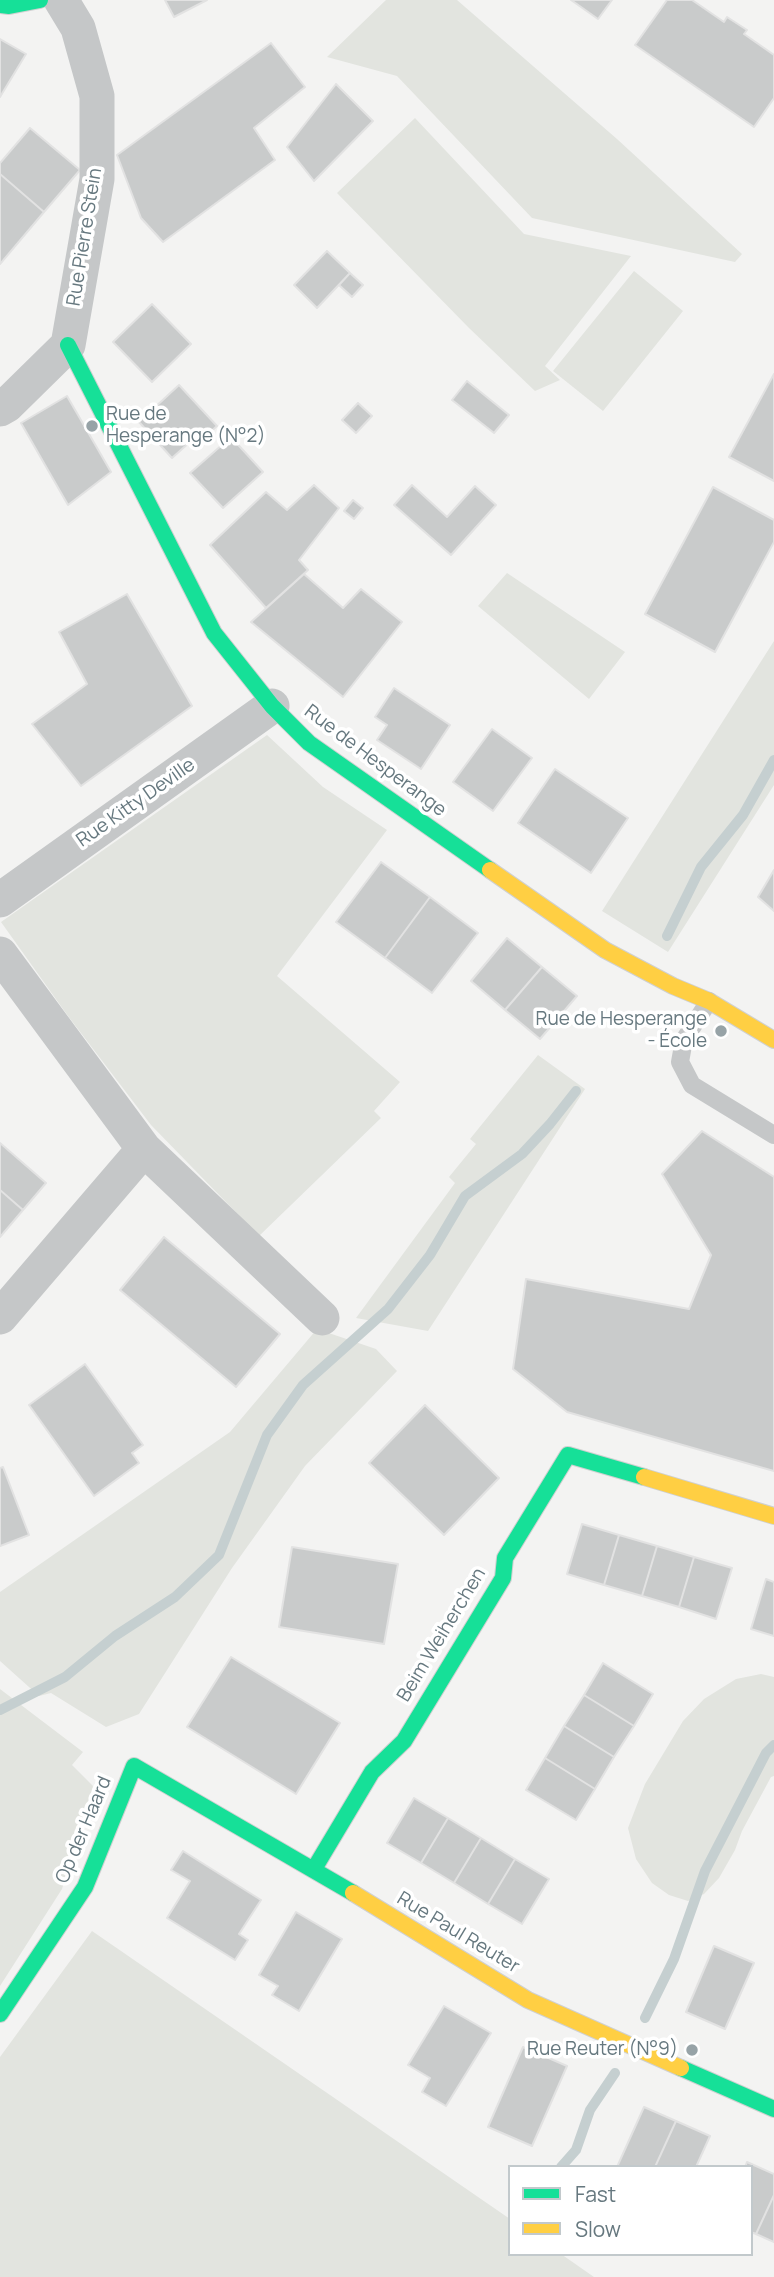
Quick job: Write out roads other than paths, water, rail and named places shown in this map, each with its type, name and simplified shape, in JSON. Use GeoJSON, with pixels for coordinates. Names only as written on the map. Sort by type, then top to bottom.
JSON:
{"type":"FeatureCollection","features":[{"type":"Feature","properties":{"kind":"street"},"geometry":{"type":"LineString","coordinates":[[0,5],[9,6],[40,0]]}},
{"type":"Feature","properties":{"kind":"street","name":"Rue Pierre Stein"},"geometry":{"type":"LineString","coordinates":[[61,0],[78,28],[97,96],[97,179],[68,345]]}},
{"type":"Feature","properties":{"kind":"street"},"geometry":{"type":"LineString","coordinates":[[0,409],[8,405],[68,345]]}},
{"type":"Feature","properties":{"kind":"street","name":"Rue de Hesperange"},"geometry":{"type":"LineString","coordinates":[[68,345],[214,633],[272,706],[309,743],[605,950],[673,986],[709,1001],[774,1040]]}},
{"type":"Feature","properties":{"kind":"street","name":"Rue Kitty Deville"},"geometry":{"type":"LineString","coordinates":[[0,900],[272,706]]}},
{"type":"Feature","properties":{"kind":"street"},"geometry":{"type":"LineString","coordinates":[[0,954],[144,1149],[322,1318]]}},
{"type":"Feature","properties":{"kind":"street"},"geometry":{"type":"LineString","coordinates":[[0,1317],[144,1149]]}},
{"type":"Feature","properties":{"kind":"street","name":"Beim Weiherchen"},"geometry":{"type":"LineString","coordinates":[[314,1869],[372,1772],[404,1741],[503,1578],[505,1558],[568,1455],[774,1516]]}},
{"type":"Feature","properties":{"kind":"street","name":"Rue Paul Reuter"},"geometry":{"type":"LineString","coordinates":[[134,1766],[314,1869],[528,2000],[774,2109]]}},
{"type":"Feature","properties":{"kind":"street","name":"Op der Haard"},"geometry":{"type":"LineString","coordinates":[[0,2014],[85,1887],[134,1766]]}},
{"type":"Feature","properties":{"kind":"lane"},"geometry":{"type":"LineString","coordinates":[[709,1001],[684,1040],[680,1062],[692,1085],[774,1135]]}},
{"type":"Feature","properties":{"kind":"waterway"},"geometry":{"type":"LineString","coordinates":[[667,936],[701,867],[743,815],[774,760]]}},
{"type":"Feature","properties":{"kind":"waterway"},"geometry":{"type":"LineString","coordinates":[[0,1710],[65,1677],[115,1636],[175,1597],[219,1555],[267,1435],[303,1385],[388,1309],[430,1255],[465,1196],[522,1154],[576,1091]]}},
{"type":"Feature","properties":{"kind":"waterway"},"geometry":{"type":"LineString","coordinates":[[645,2018],[674,1959],[705,1871],[766,1753],[774,1745]]}},
{"type":"Feature","properties":{"kind":"waterway"},"geometry":{"type":"LineString","coordinates":[[563,2165],[576,2150],[590,2110],[615,2073]]}},
{"type":"Feature","properties":{"kind":"place","name":"Rue de Hesperange (N°2)"},"geometry":{"type":"Point","coordinates":[92,426]}},
{"type":"Feature","properties":{"kind":"place","name":"Rue de Hesperange - École"},"geometry":{"type":"Point","coordinates":[721,1031]}},
{"type":"Feature","properties":{"kind":"place","name":"Rue Reuter (N°9)"},"geometry":{"type":"Point","coordinates":[692,2050]}}]}
